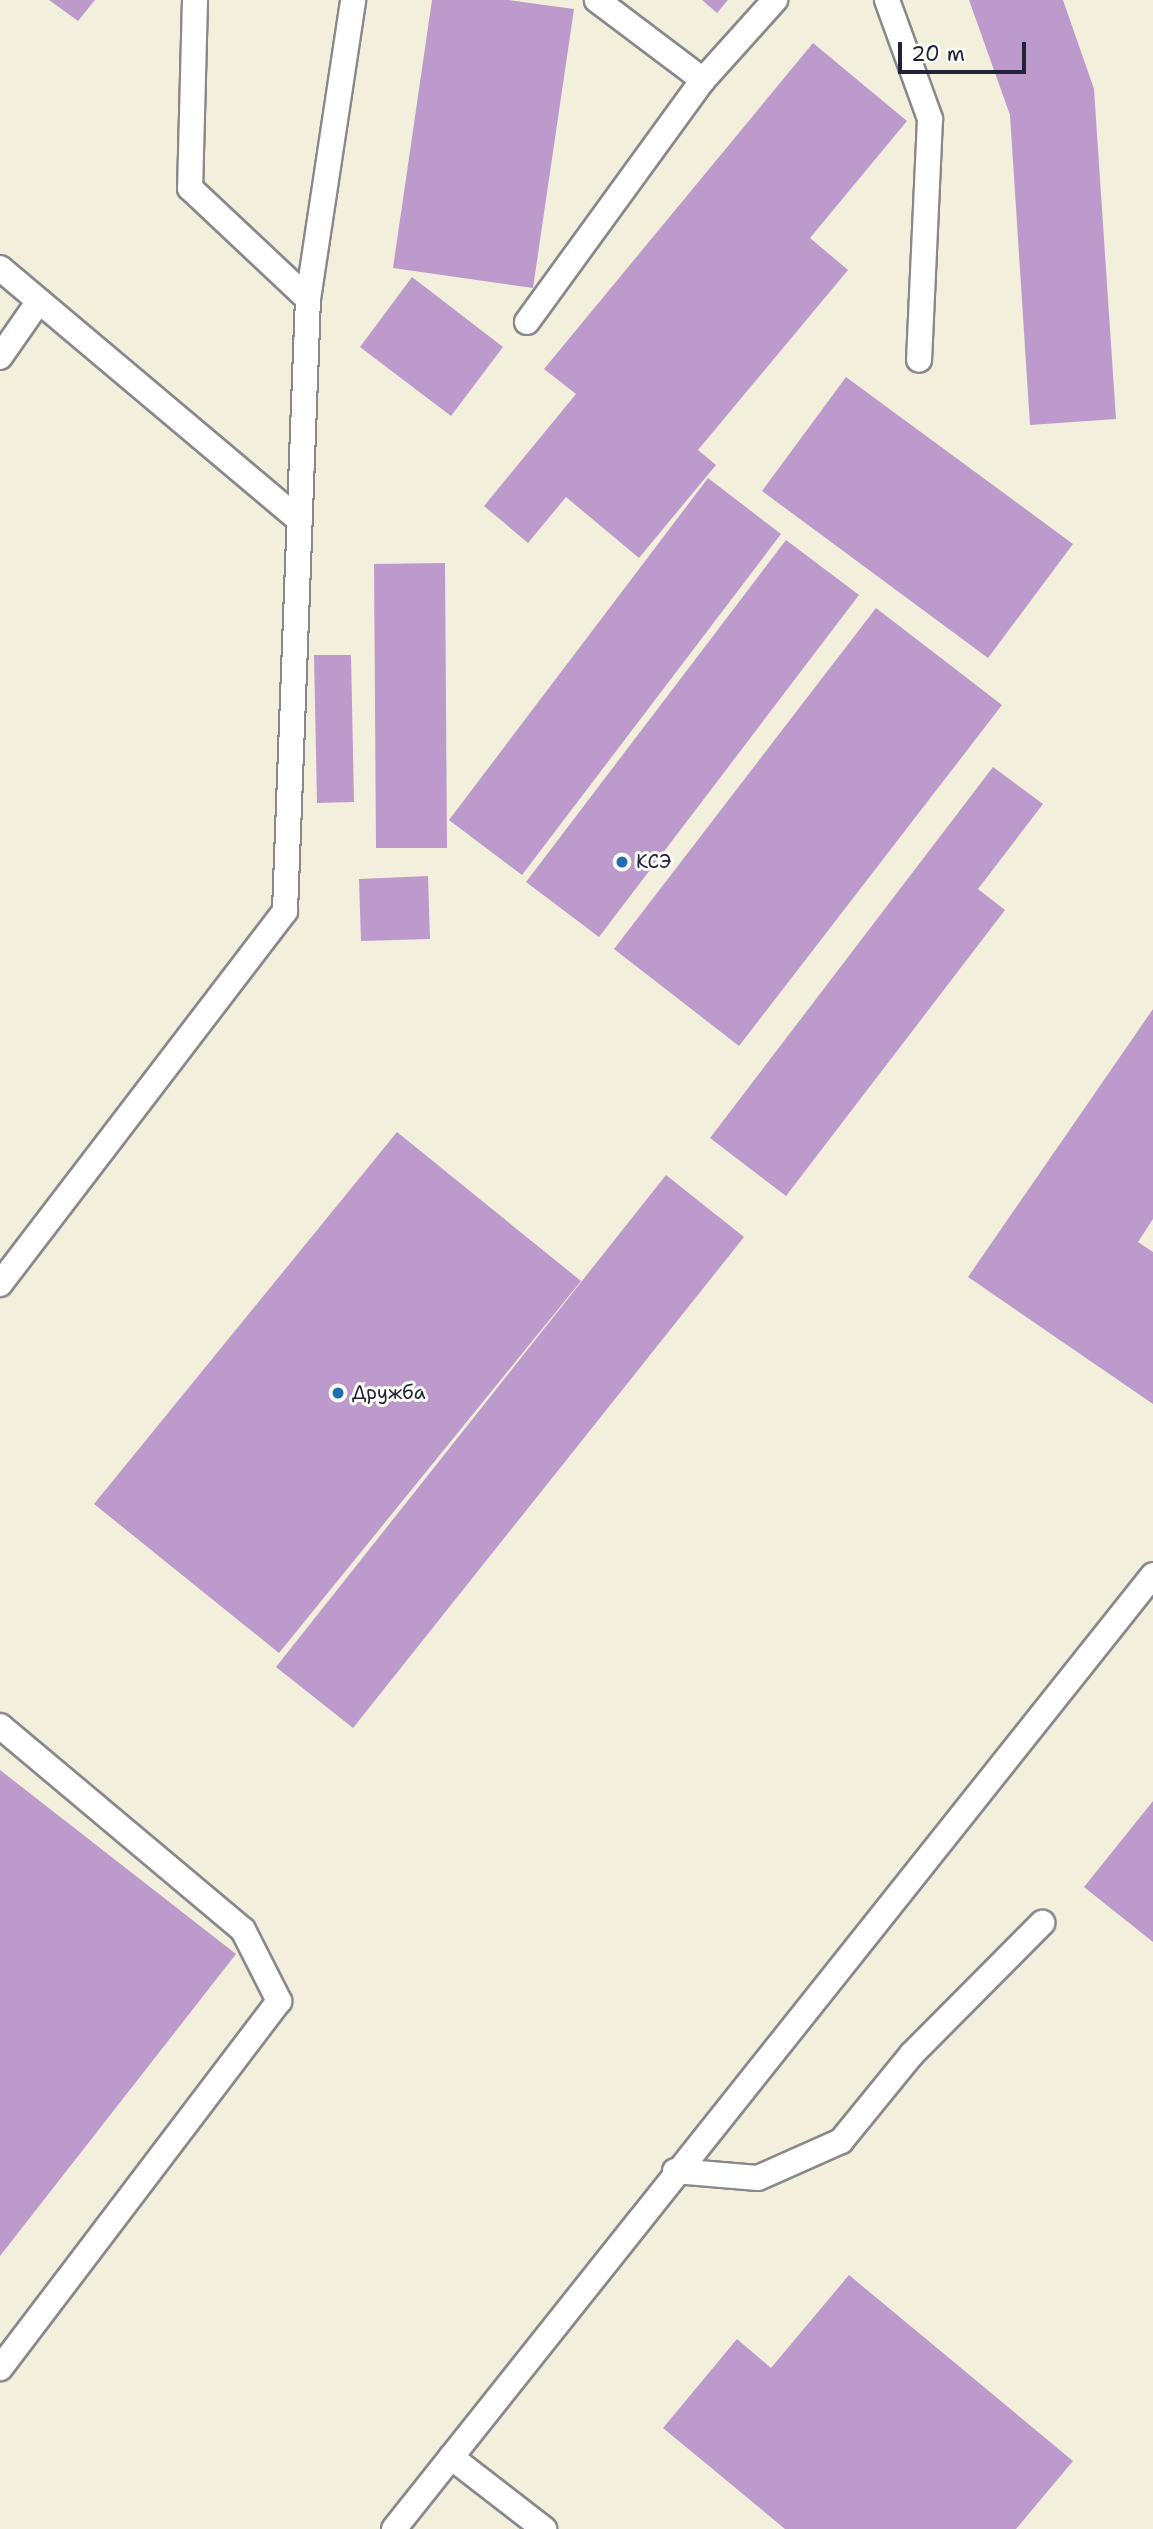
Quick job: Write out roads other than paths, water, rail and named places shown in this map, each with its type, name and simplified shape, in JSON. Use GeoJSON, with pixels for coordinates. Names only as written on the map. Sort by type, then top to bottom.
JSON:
{"type":"FeatureCollection","features":[{"type":"Feature","properties":{"kind":"lane"},"geometry":{"type":"LineString","coordinates":[[195,0],[190,188],[308,299]]}},
{"type":"Feature","properties":{"kind":"lane"},"geometry":{"type":"LineString","coordinates":[[0,1284],[285,911],[308,299],[353,0]]}},
{"type":"Feature","properties":{"kind":"lane"},"geometry":{"type":"LineString","coordinates":[[597,0],[702,80]]}},
{"type":"Feature","properties":{"kind":"lane"},"geometry":{"type":"LineString","coordinates":[[527,321],[702,80],[775,0]]}},
{"type":"Feature","properties":{"kind":"lane"},"geometry":{"type":"LineString","coordinates":[[887,0],[930,119],[919,360]]}},
{"type":"Feature","properties":{"kind":"lane"},"geometry":{"type":"LineString","coordinates":[[0,268],[298,518]]}},
{"type":"Feature","properties":{"kind":"lane"},"geometry":{"type":"LineString","coordinates":[[0,357],[39,301]]}},
{"type":"Feature","properties":{"kind":"lane"},"geometry":{"type":"LineString","coordinates":[[394,2529],[675,2171],[1153,1575]]}},
{"type":"Feature","properties":{"kind":"lane"},"geometry":{"type":"LineString","coordinates":[[0,1726],[243,1930],[279,2001],[0,2368]]}},
{"type":"Feature","properties":{"kind":"lane"},"geometry":{"type":"LineString","coordinates":[[675,2171],[758,2178],[841,2141],[912,2054],[1042,1923]]}},
{"type":"Feature","properties":{"kind":"lane"},"geometry":{"type":"LineString","coordinates":[[451,2457],[544,2529]]}},
{"type":"Feature","properties":{"kind":"place","name":"КСЭ"},"geometry":{"type":"Point","coordinates":[622,862]}},
{"type":"Feature","properties":{"kind":"place","name":"Дружба"},"geometry":{"type":"Point","coordinates":[338,1393]}}]}
